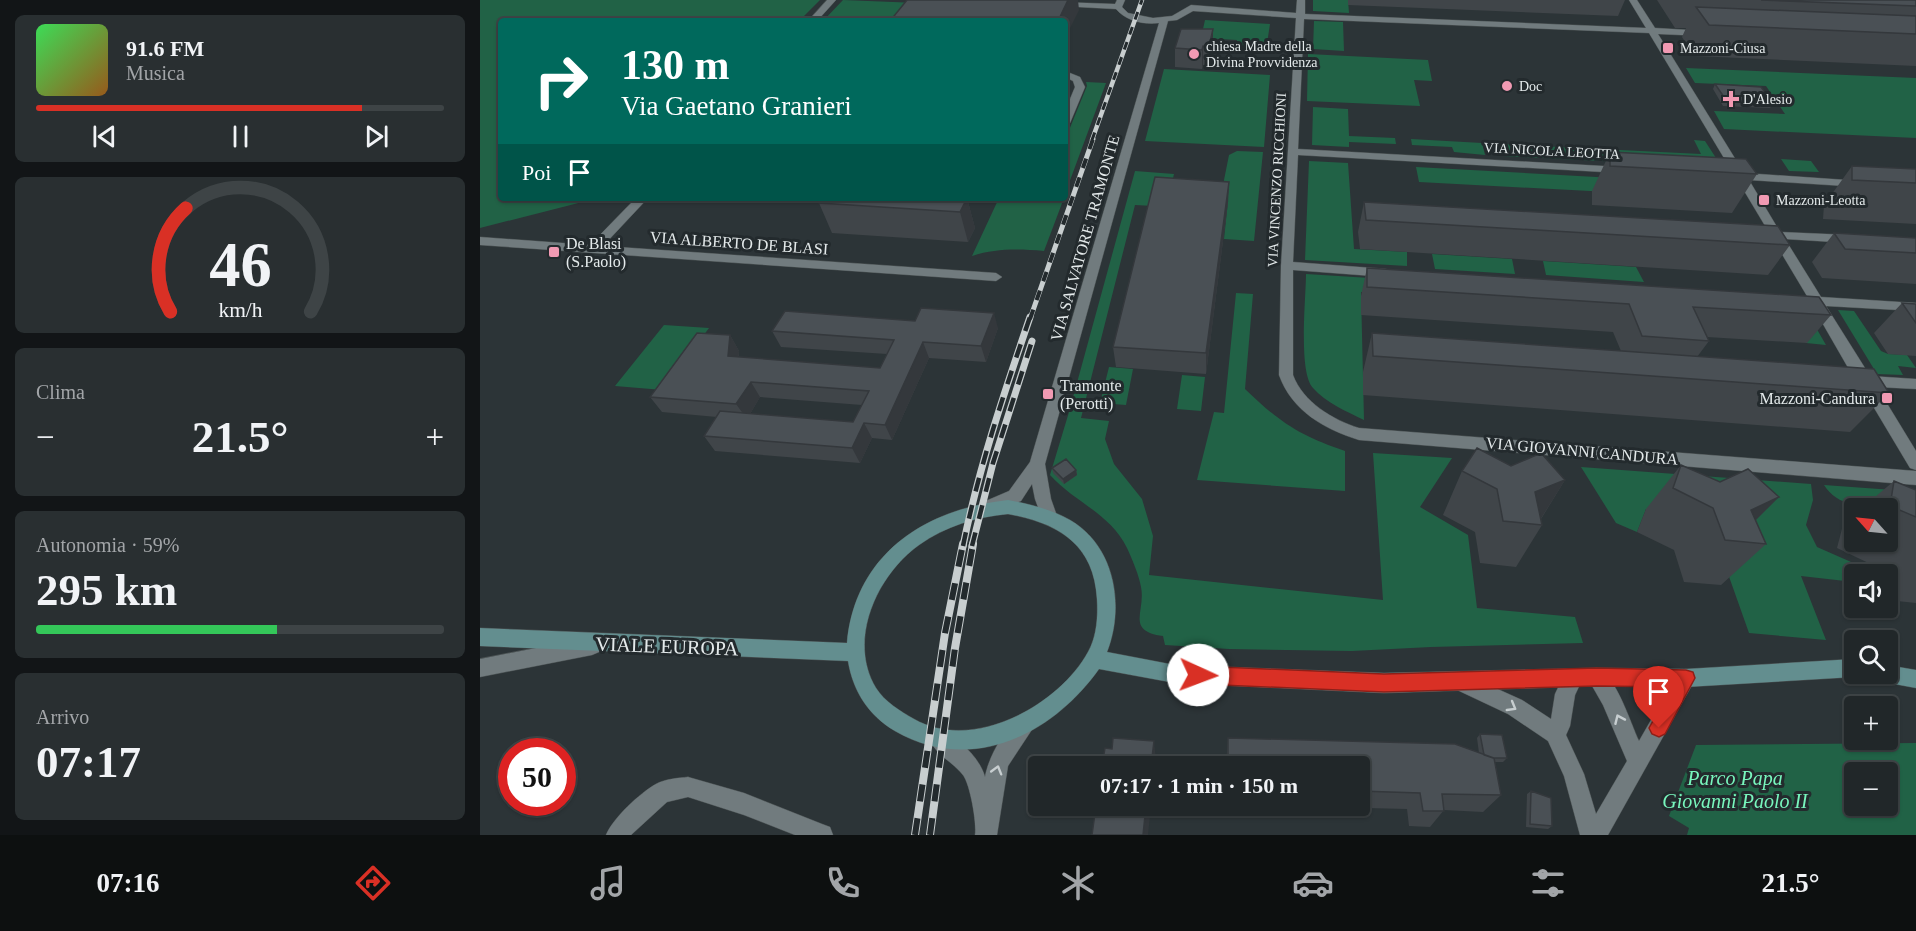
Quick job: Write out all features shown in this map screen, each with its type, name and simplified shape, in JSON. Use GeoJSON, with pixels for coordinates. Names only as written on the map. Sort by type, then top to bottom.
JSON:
{"type":"FeatureCollection","features":[{"type":"Feature","properties":{"kind":"main road"},"geometry":{"type":"LineString","coordinates":[[1008,507],[1049,516],[1076,532],[1097,557],[1107,588],[1107,622],[1094,659],[1066,697],[1025,725],[982,739],[940,740],[906,729],[879,709],[862,682],[853,652],[860,611],[879,573],[909,542],[946,520],[985,509],[1008,507]]}},
{"type":"Feature","properties":{"kind":"main road","name":"VIALE EUROPA"},"geometry":{"type":"LineString","coordinates":[[480,637],[602,644],[853,652]]}},
{"type":"Feature","properties":{"kind":"main road"},"geometry":{"type":"LineString","coordinates":[[1094,659],[1175,674],[1384,683],[1597,677],[1686,678],[1844,670]]}},
{"type":"Feature","properties":{"kind":"main road"},"geometry":{"type":"LineString","coordinates":[[1898,676],[1916,679]]}},
{"type":"Feature","properties":{"kind":"street"},"geometry":{"type":"LineString","coordinates":[[815,18],[832,0]]}},
{"type":"Feature","properties":{"kind":"street","name":"VIA VINCENZO RICCHIONI"},"geometry":{"type":"LineString","coordinates":[[1285,363],[1287,266],[1301,0]]}},
{"type":"Feature","properties":{"kind":"street"},"geometry":{"type":"LineString","coordinates":[[1633,0],[1733,176],[1775,235],[1916,464]]}},
{"type":"Feature","properties":{"kind":"street"},"geometry":{"type":"LineString","coordinates":[[1053,4],[1120,4],[1125,15],[1133,18],[1164,20],[1182,16],[1190,4],[1299,16],[1715,34]]}},
{"type":"Feature","properties":{"kind":"street","name":"VIA SALVATORE TRAMONTE"},"geometry":{"type":"LineString","coordinates":[[1036,464],[1164,20]]}},
{"type":"Feature","properties":{"kind":"street"},"geometry":{"type":"LineString","coordinates":[[1068,75],[1080,83],[1068,116]]}},
{"type":"Feature","properties":{"kind":"street","name":"VIA NICOLA LEOTTA"},"geometry":{"type":"LineString","coordinates":[[1294,152],[1631,171]]}},
{"type":"Feature","properties":{"kind":"street"},"geometry":{"type":"LineString","coordinates":[[1733,176],[1869,184]]}},
{"type":"Feature","properties":{"kind":"street"},"geometry":{"type":"LineString","coordinates":[[593,249],[639,201]]}},
{"type":"Feature","properties":{"kind":"street"},"geometry":{"type":"LineString","coordinates":[[1775,235],[1857,240]]}},
{"type":"Feature","properties":{"kind":"street","name":"VIA ALBERTO DE BLASI"},"geometry":{"type":"LineString","coordinates":[[480,242],[996,277]]}},
{"type":"Feature","properties":{"kind":"street"},"geometry":{"type":"LineString","coordinates":[[1287,266],[1402,274]]}},
{"type":"Feature","properties":{"kind":"street"},"geometry":{"type":"LineString","coordinates":[[1792,299],[1916,308]]}},
{"type":"Feature","properties":{"kind":"street","name":"VIA GIOVANNI CANDURA"},"geometry":{"type":"LineString","coordinates":[[1285,363],[1290,386],[1297,397],[1329,422],[1359,434],[1916,478]]}},
{"type":"Feature","properties":{"kind":"street"},"geometry":{"type":"LineString","coordinates":[[1863,381],[1916,384]]}},
{"type":"Feature","properties":{"kind":"street"},"geometry":{"type":"LineString","coordinates":[[985,509],[1015,496],[1036,464]]}},
{"type":"Feature","properties":{"kind":"street"},"geometry":{"type":"LineString","coordinates":[[1036,464],[1042,499],[1049,516]]}},
{"type":"Feature","properties":{"kind":"street"},"geometry":{"type":"LineString","coordinates":[[480,668],[602,644]]}},
{"type":"Feature","properties":{"kind":"street"},"geometry":{"type":"LineString","coordinates":[[1597,677],[1610,698],[1638,763]]}},
{"type":"Feature","properties":{"kind":"street"},"geometry":{"type":"LineString","coordinates":[[1555,734],[1560,726],[1565,694],[1573,678]]}},
{"type":"Feature","properties":{"kind":"street"},"geometry":{"type":"LineString","coordinates":[[1596,835],[1686,678]]}},
{"type":"Feature","properties":{"kind":"street"},"geometry":{"type":"LineString","coordinates":[[1459,681],[1515,707],[1555,734],[1574,774],[1591,835]]}},
{"type":"Feature","properties":{"kind":"street"},"geometry":{"type":"LineString","coordinates":[[986,829],[998,762],[1025,725]]}},
{"type":"Feature","properties":{"kind":"street"},"geometry":{"type":"LineString","coordinates":[[940,740],[973,770],[986,829]]}},
{"type":"Feature","properties":{"kind":"street"},"geometry":{"type":"LineString","coordinates":[[617,835],[631,819],[662,792],[688,787],[744,804],[822,835]]}},
{"type":"Feature","properties":{"kind":"green space"},"geometry":{"type":"Polygon","coordinates":[[[480,0],[820,0],[802,18],[498,18],[498,201],[586,201],[480,228],[480,0]]]}},
{"type":"Feature","properties":{"kind":"green space"},"geometry":{"type":"Polygon","coordinates":[[[843,0],[918,3],[906,18],[826,18],[843,0]]]}},
{"type":"Feature","properties":{"kind":"green space"},"geometry":{"type":"Polygon","coordinates":[[[1313,0],[1348,0],[1349,13],[1313,11],[1313,0]]]}},
{"type":"Feature","properties":{"kind":"green space"},"geometry":{"type":"Polygon","coordinates":[[[1205,20],[1270,24],[1266,50],[1237,48],[1237,40],[1201,38],[1205,20]]]}},
{"type":"Feature","properties":{"kind":"green space"},"geometry":{"type":"Polygon","coordinates":[[[1314,21],[1343,22],[1344,51],[1313,49],[1314,21]]]}},
{"type":"Feature","properties":{"kind":"green space"},"geometry":{"type":"Polygon","coordinates":[[[1308,54],[1428,60],[1432,81],[1414,80],[1420,106],[1307,101],[1308,54]]]}},
{"type":"Feature","properties":{"kind":"green space"},"geometry":{"type":"Polygon","coordinates":[[[1686,68],[1916,78],[1916,138],[1724,129],[1714,111],[1785,114],[1766,86],[1695,83],[1686,68]]]}},
{"type":"Feature","properties":{"kind":"green space"},"geometry":{"type":"Polygon","coordinates":[[[1164,69],[1270,75],[1264,147],[1145,141],[1164,69]]]}},
{"type":"Feature","properties":{"kind":"green space"},"geometry":{"type":"Polygon","coordinates":[[[1086,82],[1106,83],[1068,186],[1068,133],[1087,86],[1086,82]]]}},
{"type":"Feature","properties":{"kind":"green space"},"geometry":{"type":"Polygon","coordinates":[[[1313,107],[1348,109],[1349,136],[1395,138],[1396,144],[1349,142],[1349,147],[1312,145],[1313,107]]]}},
{"type":"Feature","properties":{"kind":"green space"},"geometry":{"type":"Polygon","coordinates":[[[1411,139],[1482,143],[1485,155],[1454,152],[1452,147],[1412,145],[1411,139]]]}},
{"type":"Feature","properties":{"kind":"green space"},"geometry":{"type":"Polygon","coordinates":[[[1694,140],[1705,141],[1716,158],[1699,166],[1503,156],[1499,144],[1701,154],[1694,140]]]}},
{"type":"Feature","properties":{"kind":"green space"},"geometry":{"type":"Polygon","coordinates":[[[1237,151],[1263,152],[1254,241],[1224,239],[1228,201],[1220,200],[1229,155],[1237,151]]]}},
{"type":"Feature","properties":{"kind":"green space"},"geometry":{"type":"Polygon","coordinates":[[[1781,159],[1811,161],[1819,172],[1789,171],[1781,159]]]}},
{"type":"Feature","properties":{"kind":"green space"},"geometry":{"type":"Polygon","coordinates":[[[1309,161],[1348,163],[1354,249],[1407,252],[1407,266],[1305,260],[1309,161]]]}},
{"type":"Feature","properties":{"kind":"green space"},"geometry":{"type":"Polygon","coordinates":[[[1416,167],[1705,183],[1742,199],[1419,182],[1416,167]]]}},
{"type":"Feature","properties":{"kind":"green space"},"geometry":{"type":"Polygon","coordinates":[[[1135,171],[1174,174],[1168,199],[1154,206],[1135,205],[1081,418],[1109,421],[1105,439],[1114,464],[1142,499],[1153,536],[1149,575],[1383,600],[1373,453],[1452,458],[1420,507],[1468,535],[1477,608],[1575,617],[1583,643],[1352,651],[1229,649],[1165,645],[1163,636],[1144,630],[1140,619],[1142,596],[1140,582],[1120,536],[1101,517],[1050,475],[1135,171]]]}},
{"type":"Feature","properties":{"kind":"green space"},"geometry":{"type":"Polygon","coordinates":[[[998,201],[1063,201],[1044,251],[1008,250],[972,256],[998,201]]]}},
{"type":"Feature","properties":{"kind":"green space"},"geometry":{"type":"Polygon","coordinates":[[[1432,254],[1512,259],[1515,274],[1435,269],[1432,254]]]}},
{"type":"Feature","properties":{"kind":"green space"},"geometry":{"type":"Polygon","coordinates":[[[1543,261],[1636,267],[1644,282],[1546,275],[1543,261]]]}},
{"type":"Feature","properties":{"kind":"green space"},"geometry":{"type":"Polygon","coordinates":[[[1306,274],[1803,305],[1826,345],[1806,343],[1793,320],[1361,292],[1364,420],[1324,398],[1313,388],[1308,379],[1304,351],[1306,274]]]}},
{"type":"Feature","properties":{"kind":"green space"},"geometry":{"type":"Polygon","coordinates":[[[1236,293],[1253,294],[1245,389],[1291,427],[1315,440],[1345,451],[1345,491],[1197,480],[1214,412],[1224,413],[1236,293]]]}},
{"type":"Feature","properties":{"kind":"green space"},"geometry":{"type":"Polygon","coordinates":[[[1838,310],[1854,311],[1881,351],[1888,354],[1907,355],[1916,368],[1898,366],[1903,375],[1877,374],[1838,310]]]}},
{"type":"Feature","properties":{"kind":"green space"},"geometry":{"type":"Polygon","coordinates":[[[664,325],[709,328],[663,390],[615,386],[664,325]]]}},
{"type":"Feature","properties":{"kind":"green space"},"geometry":{"type":"Polygon","coordinates":[[[1109,367],[1133,369],[1126,405],[1100,403],[1109,367]]]}},
{"type":"Feature","properties":{"kind":"green space"},"geometry":{"type":"Polygon","coordinates":[[[1182,375],[1205,377],[1201,411],[1177,409],[1182,375]]]}},
{"type":"Feature","properties":{"kind":"green space"},"geometry":{"type":"Polygon","coordinates":[[[1581,467],[1811,484],[1813,500],[1806,525],[1817,547],[1856,564],[1844,564],[1844,581],[1801,576],[1826,640],[1749,633],[1721,554],[1646,509],[1637,532],[1616,523],[1581,467]]]}},
{"type":"Feature","properties":{"kind":"green space"},"geometry":{"type":"Polygon","coordinates":[[[1824,485],[1907,491],[1898,499],[1844,498],[1844,502],[1829,492],[1824,485]]]}},
{"type":"Feature","properties":{"kind":"green space","name":"Parco Papa Giovanni Paolo II"},"geometry":{"type":"Polygon","coordinates":[[[1898,743],[1916,743],[1916,835],[1687,835],[1689,828],[1669,816],[1696,745],[1844,744],[1844,750],[1898,750],[1898,743]]]}},
{"type":"Feature","properties":{"kind":"building"},"geometry":{"type":"Polygon","coordinates":[[[907,0],[1068,0],[1059,18],[892,18],[907,0]]]}},
{"type":"Feature","properties":{"kind":"building"},"geometry":{"type":"Polygon","coordinates":[[[1761,0],[1916,0],[1916,6],[1761,0]]]}},
{"type":"Feature","properties":{"kind":"building"},"geometry":{"type":"Polygon","coordinates":[[[1696,7],[1916,16],[1916,34],[1709,25],[1696,7]]]}},
{"type":"Feature","properties":{"kind":"building"},"geometry":{"type":"Polygon","coordinates":[[[1181,29],[1213,29],[1209,47],[1203,46],[1202,50],[1175,48],[1181,29]]]}},
{"type":"Feature","properties":{"kind":"building"},"geometry":{"type":"Polygon","coordinates":[[[1715,84],[1761,87],[1773,103],[1726,100],[1715,84]]]}},
{"type":"Feature","properties":{"kind":"building"},"geometry":{"type":"Polygon","coordinates":[[[1610,152],[1746,159],[1757,174],[1610,166],[1610,152]]]}},
{"type":"Feature","properties":{"kind":"building"},"geometry":{"type":"Polygon","coordinates":[[[1852,166],[1916,169],[1916,183],[1852,180],[1852,166]]]}},
{"type":"Feature","properties":{"kind":"building"},"geometry":{"type":"Polygon","coordinates":[[[1155,177],[1229,182],[1206,353],[1113,347],[1155,177]]]}},
{"type":"Feature","properties":{"kind":"building"},"geometry":{"type":"Polygon","coordinates":[[[819,201],[966,201],[960,212],[819,203],[819,201]]]}},
{"type":"Feature","properties":{"kind":"building"},"geometry":{"type":"Polygon","coordinates":[[[1364,202],[1778,226],[1790,245],[1366,220],[1364,202]]]}},
{"type":"Feature","properties":{"kind":"building"},"geometry":{"type":"Polygon","coordinates":[[[1834,233],[1916,238],[1916,253],[1845,249],[1834,233]]]}},
{"type":"Feature","properties":{"kind":"building"},"geometry":{"type":"Polygon","coordinates":[[[1367,268],[1819,297],[1831,315],[1693,307],[1709,341],[1642,336],[1629,304],[1367,287],[1367,268]]]}},
{"type":"Feature","properties":{"kind":"building"},"geometry":{"type":"Polygon","coordinates":[[[1902,303],[1916,304],[1916,323],[1902,303]]]}},
{"type":"Feature","properties":{"kind":"building"},"geometry":{"type":"Polygon","coordinates":[[[921,308],[994,313],[981,346],[923,342],[885,425],[864,423],[852,448],[704,436],[720,411],[853,422],[869,391],[751,382],[736,404],[650,397],[697,333],[730,335],[728,356],[880,368],[894,340],[772,331],[785,311],[915,321],[921,308]]]}},
{"type":"Feature","properties":{"kind":"building"},"geometry":{"type":"Polygon","coordinates":[[[1372,333],[1874,369],[1889,393],[1373,356],[1372,333]]]}},
{"type":"Feature","properties":{"kind":"building"},"geometry":{"type":"Polygon","coordinates":[[[1477,448],[1511,466],[1541,453],[1565,480],[1535,492],[1542,525],[1503,521],[1497,489],[1462,471],[1477,448]]]}},
{"type":"Feature","properties":{"kind":"building"},"geometry":{"type":"Polygon","coordinates":[[[1066,459],[1076,470],[1063,479],[1052,468],[1066,459]]]}},
{"type":"Feature","properties":{"kind":"building"},"geometry":{"type":"Polygon","coordinates":[[[1681,465],[1720,482],[1748,469],[1779,497],[1751,510],[1766,544],[1725,540],[1713,508],[1673,488],[1681,465]]]}},
{"type":"Feature","properties":{"kind":"building"},"geometry":{"type":"Polygon","coordinates":[[[1894,481],[1916,490],[1916,517],[1898,509],[1898,498],[1891,498],[1894,481]]]}},
{"type":"Feature","properties":{"kind":"building"},"geometry":{"type":"Polygon","coordinates":[[[1480,734],[1502,735],[1507,758],[1493,758],[1484,755],[1480,734]]]}},
{"type":"Feature","properties":{"kind":"building"},"geometry":{"type":"Polygon","coordinates":[[[1113,738],[1154,741],[1152,756],[1104,756],[1105,748],[1112,749],[1113,738]]]}},
{"type":"Feature","properties":{"kind":"building"},"geometry":{"type":"Polygon","coordinates":[[[1228,738],[1455,744],[1494,758],[1501,795],[1442,794],[1444,811],[1423,811],[1420,793],[1370,791],[1370,756],[1228,756],[1228,738]]]}},
{"type":"Feature","properties":{"kind":"building"},"geometry":{"type":"Polygon","coordinates":[[[1531,791],[1551,798],[1552,826],[1530,824],[1531,791]]]}},
{"type":"Feature","properties":{"kind":"building"},"geometry":{"type":"Polygon","coordinates":[[[1095,816],[1145,816],[1143,835],[1092,835],[1095,816]]]}},
{"type":"Feature","properties":{"kind":"railway"},"geometry":{"type":"LineString","coordinates":[[1092,140],[1142,0]]}},
{"type":"Feature","properties":{"kind":"railway"},"geometry":{"type":"LineString","coordinates":[[1030,319],[1093,139]]}},
{"type":"Feature","properties":{"kind":"railway"},"geometry":{"type":"LineString","coordinates":[[963,546],[984,459],[1030,317]]}},
{"type":"Feature","properties":{"kind":"railway"},"geometry":{"type":"LineString","coordinates":[[972,546],[993,463],[1032,341]]}},
{"type":"Feature","properties":{"kind":"railway"},"geometry":{"type":"LineString","coordinates":[[915,835],[945,633],[963,544]]}},
{"type":"Feature","properties":{"kind":"railway"},"geometry":{"type":"LineString","coordinates":[[930,835],[955,648],[973,544]]}},
{"type":"Feature","properties":{"kind":"place","name":"Mazzoni-Ciusa"},"geometry":{"type":"Point","coordinates":[1668,48]}},
{"type":"Feature","properties":{"kind":"place","name":"chiesa Madre della Divina Provvidenza"},"geometry":{"type":"Point","coordinates":[1194,54]}},
{"type":"Feature","properties":{"kind":"place","name":"Doc"},"geometry":{"type":"Point","coordinates":[1507,86]}},
{"type":"Feature","properties":{"kind":"place","name":"D'Alesio"},"geometry":{"type":"Point","coordinates":[1731,99]}},
{"type":"Feature","properties":{"kind":"place","name":"Mazzoni-Leotta"},"geometry":{"type":"Point","coordinates":[1764,200]}},
{"type":"Feature","properties":{"kind":"place","name":"De Blasi (S.Paolo)"},"geometry":{"type":"Point","coordinates":[554,252]}},
{"type":"Feature","properties":{"kind":"place","name":"Tramonte (Perotti)"},"geometry":{"type":"Point","coordinates":[1048,394]}},
{"type":"Feature","properties":{"kind":"place","name":"Mazzoni-Candura"},"geometry":{"type":"Point","coordinates":[1887,398]}},
{"type":"Feature","properties":{"kind":"route"},"geometry":{"type":"LineString","coordinates":[[1198,675],[1384,683],[1597,677],[1686,678],[1659,728]]}}]}
